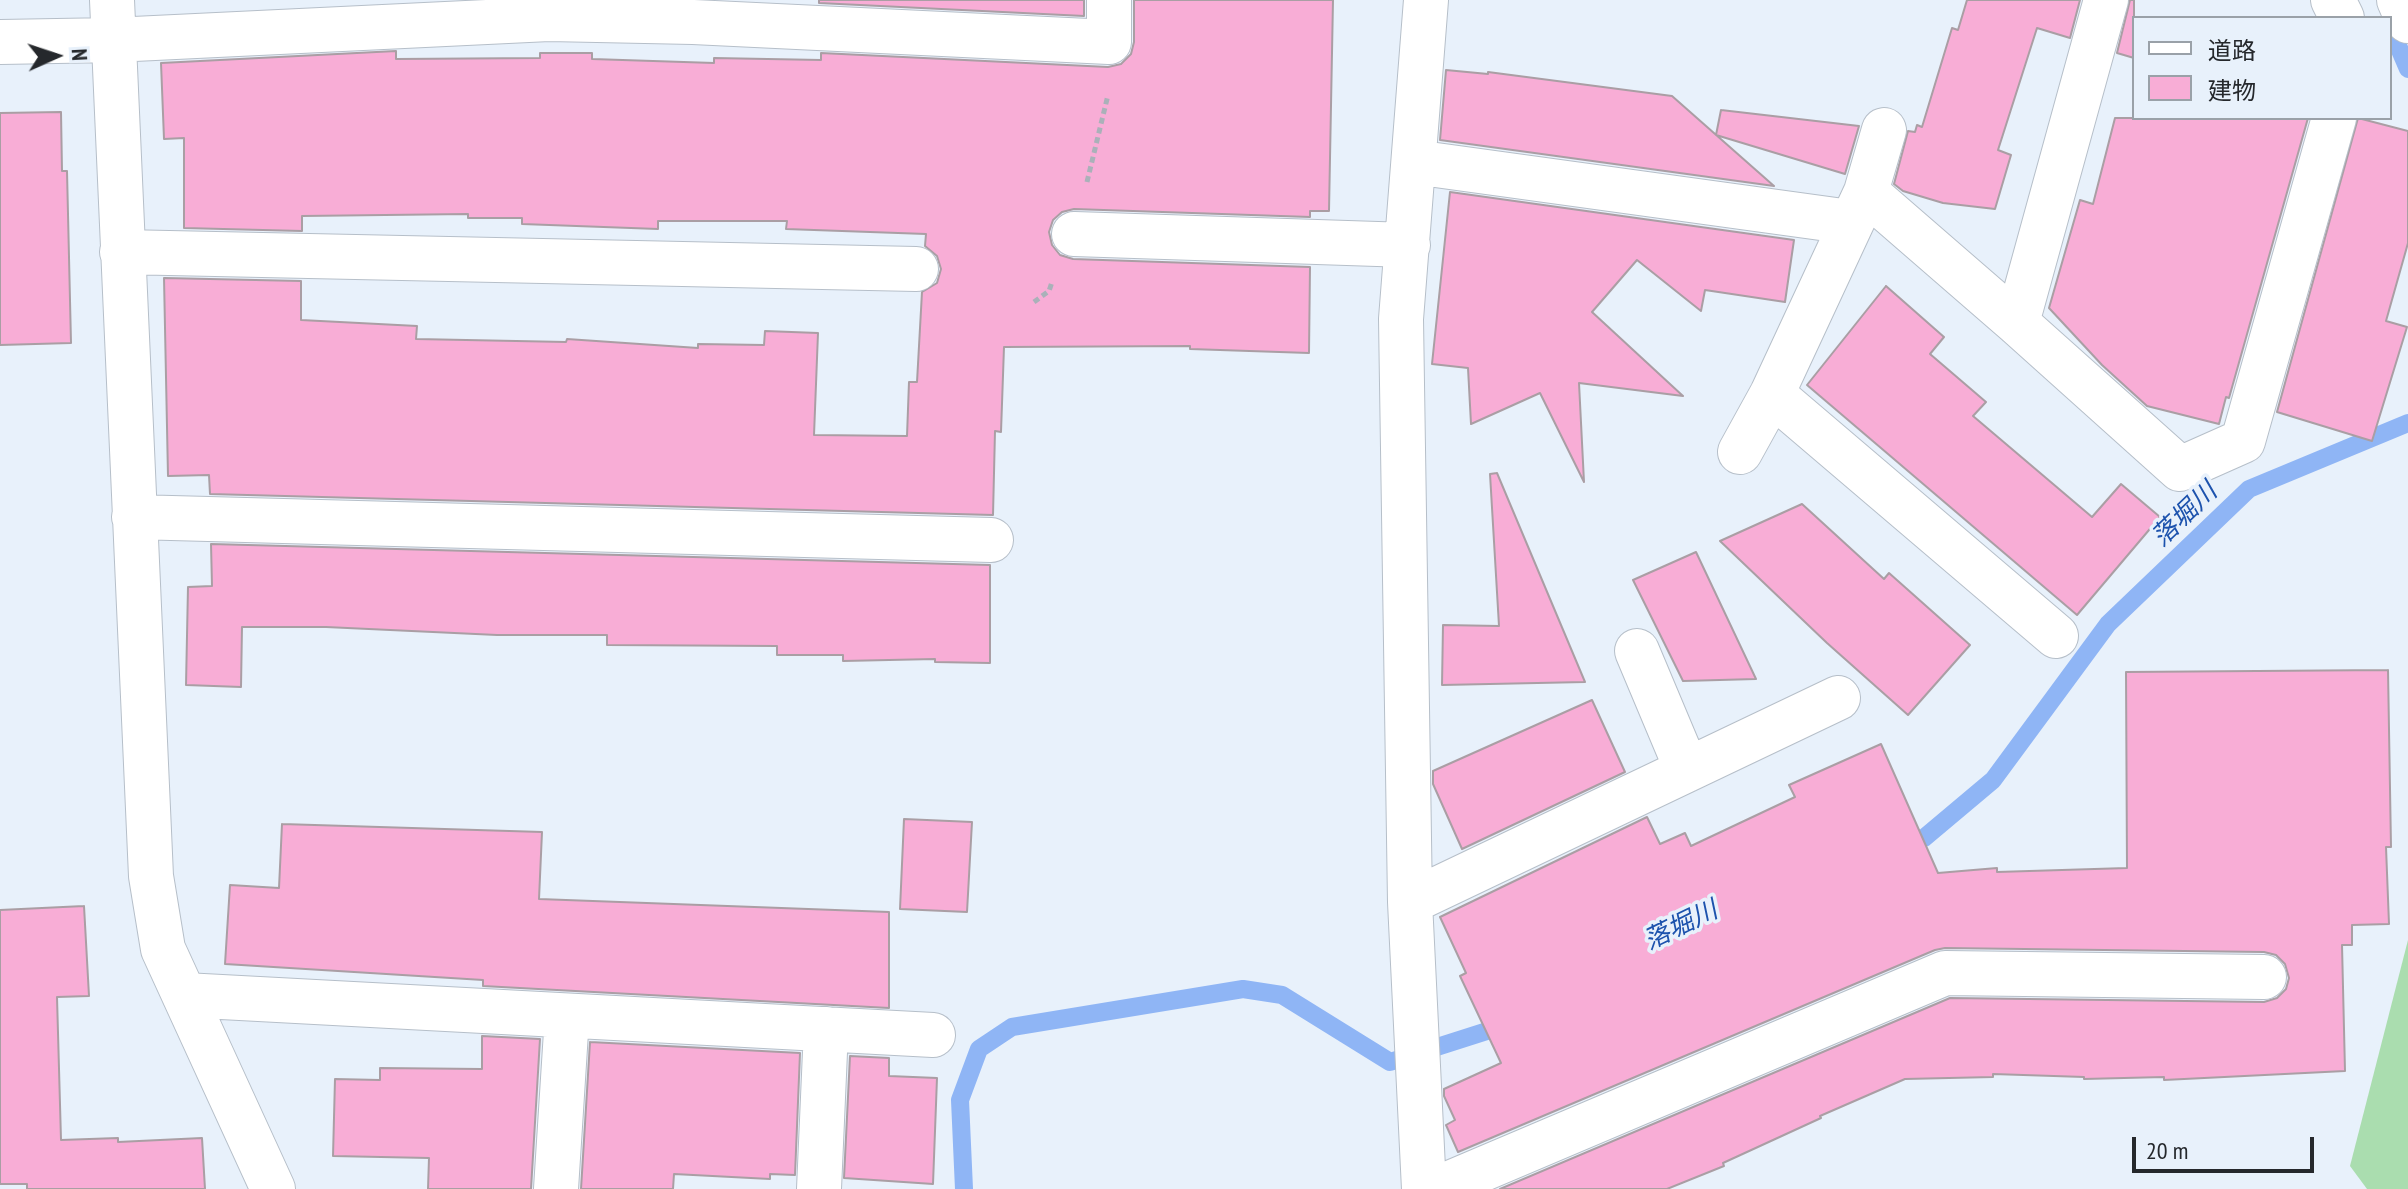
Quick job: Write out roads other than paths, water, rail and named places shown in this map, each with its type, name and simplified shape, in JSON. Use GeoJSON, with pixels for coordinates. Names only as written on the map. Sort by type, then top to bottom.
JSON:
{"type":"FeatureCollection","features":[{"type":"Feature","properties":{"kind":"street"},"geometry":{"type":"LineString","coordinates":[[1424,1189],[1410,902],[1401,319],[1426,0]]}},
{"type":"Feature","properties":{"kind":"street"},"geometry":{"type":"LineString","coordinates":[[2017,323],[2106,0]]}},
{"type":"Feature","properties":{"kind":"street"},"geometry":{"type":"LineString","coordinates":[[2399,0],[2408,21]]}},
{"type":"Feature","properties":{"kind":"street"},"geometry":{"type":"LineString","coordinates":[[0,42],[113,20],[549,19],[693,11],[1109,21]]}},
{"type":"Feature","properties":{"kind":"street"},"geometry":{"type":"LineString","coordinates":[[113,20],[151,876],[163,949],[273,1189]]}},
{"type":"Feature","properties":{"kind":"street"},"geometry":{"type":"LineString","coordinates":[[1414,162],[1858,207],[2017,323],[2180,469],[2243,441],[2333,120]]}},
{"type":"Feature","properties":{"kind":"street"},"geometry":{"type":"LineString","coordinates":[[1740,452],[1772,394],[1858,207],[1884,130]]}},
{"type":"Feature","properties":{"kind":"street"},"geometry":{"type":"LineString","coordinates":[[1074,234],[1408,245]]}},
{"type":"Feature","properties":{"kind":"street"},"geometry":{"type":"LineString","coordinates":[[122,252],[916,269]]}},
{"type":"Feature","properties":{"kind":"street"},"geometry":{"type":"LineString","coordinates":[[1772,394],[2056,636]]}},
{"type":"Feature","properties":{"kind":"street"},"geometry":{"type":"LineString","coordinates":[[134,517],[991,540]]}},
{"type":"Feature","properties":{"kind":"street"},"geometry":{"type":"LineString","coordinates":[[1637,651],[1687,770]]}},
{"type":"Feature","properties":{"kind":"street"},"geometry":{"type":"LineString","coordinates":[[1410,902],[1838,698]]}},
{"type":"Feature","properties":{"kind":"street"},"geometry":{"type":"LineString","coordinates":[[1436,1189],[1945,973],[2264,977]]}},
{"type":"Feature","properties":{"kind":"street"},"geometry":{"type":"LineString","coordinates":[[184,995],[933,1035]]}},
{"type":"Feature","properties":{"kind":"street"},"geometry":{"type":"LineString","coordinates":[[556,1189],[567,1016]]}},
{"type":"Feature","properties":{"kind":"street"},"geometry":{"type":"LineString","coordinates":[[819,1189],[826,1029]]}},
{"type":"Feature","properties":{"kind":"waterway","name":"落堀川"},"geometry":{"type":"LineString","coordinates":[[2392,32],[2408,69]]}},
{"type":"Feature","properties":{"kind":"waterway","name":"落堀川"},"geometry":{"type":"LineString","coordinates":[[1901,849],[1924,838],[1993,780],[2108,624],[2249,489],[2408,423]]}},
{"type":"Feature","properties":{"kind":"waterway","name":"落堀川"},"geometry":{"type":"LineString","coordinates":[[964,1189],[960,1100],[979,1049],[1012,1027],[1243,989],[1282,995],[1390,1062],[1509,1024]]}}]}
